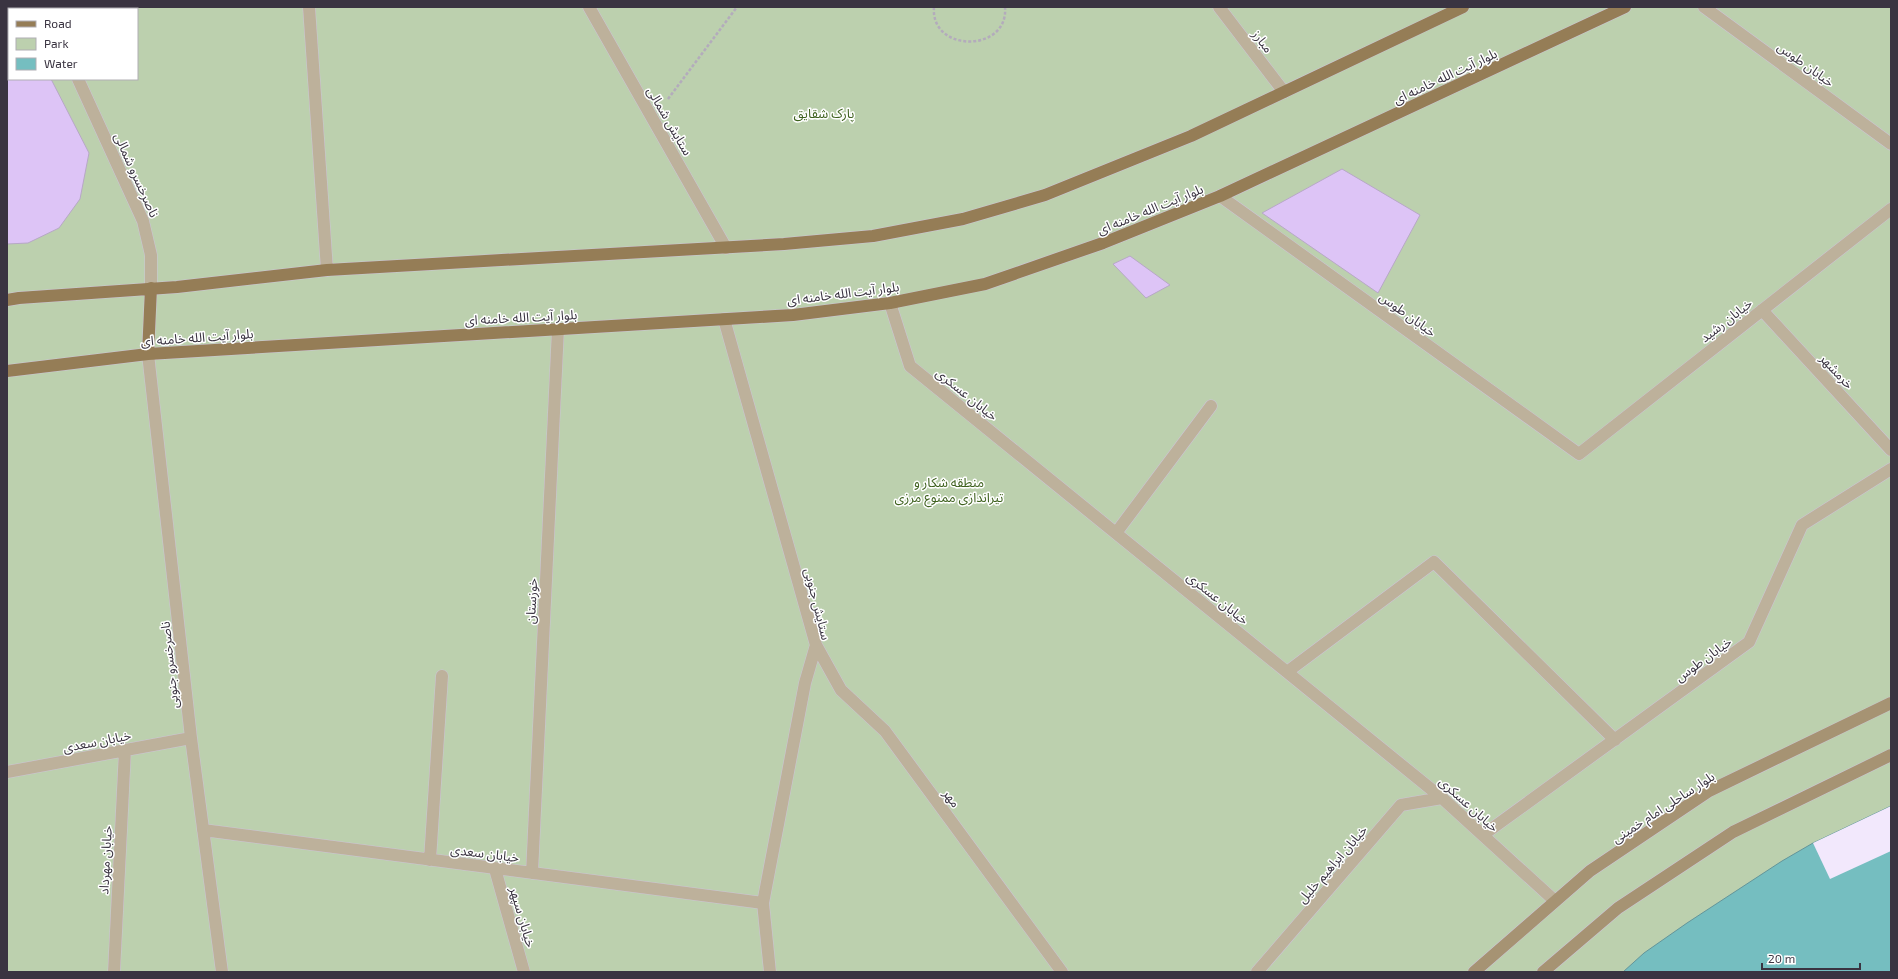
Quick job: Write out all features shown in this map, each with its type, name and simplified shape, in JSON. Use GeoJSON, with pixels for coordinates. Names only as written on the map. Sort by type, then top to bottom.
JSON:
{"type":"FeatureCollection","features":[{"type":"Feature","properties":{"kind":"main road"},"geometry":{"type":"LineString","coordinates":[[7,300],[177,287],[327,270],[726,248],[873,236],[970,217],[1052,192],[1191,136],[1463,7]]}},
{"type":"Feature","properties":{"kind":"main road","name":"بلوار آیت الله خامنه ای"},"geometry":{"type":"LineString","coordinates":[[7,371],[148,354],[793,315],[890,303],[986,284],[1103,243],[1220,196],[1625,7]]}},
{"type":"Feature","properties":{"kind":"main road"},"geometry":{"type":"LineString","coordinates":[[148,354],[151,288]]}},
{"type":"Feature","properties":{"kind":"main road","name":"بلوار ساحلی امام خمینی"},"geometry":{"type":"LineString","coordinates":[[1474,972],[1590,871],[1710,791],[1891,703]]}},
{"type":"Feature","properties":{"kind":"main road"},"geometry":{"type":"LineString","coordinates":[[1543,972],[1618,908],[1733,832],[1891,755]]}},
{"type":"Feature","properties":{"kind":"street"},"geometry":{"type":"LineString","coordinates":[[309,7],[327,270]]}},
{"type":"Feature","properties":{"kind":"street","name":"ستایش شمالی"},"geometry":{"type":"LineString","coordinates":[[589,7],[726,248]]}},
{"type":"Feature","properties":{"kind":"street","name":"مبارز"},"geometry":{"type":"LineString","coordinates":[[1219,7],[1284,92]]}},
{"type":"Feature","properties":{"kind":"street","name":"خیابان طوس"},"geometry":{"type":"LineString","coordinates":[[1704,7],[1891,144]]}},
{"type":"Feature","properties":{"kind":"street","name":"ناصرخسرو شمالی"},"geometry":{"type":"LineString","coordinates":[[78,80],[143,221],[151,255],[151,288]]}},
{"type":"Feature","properties":{"kind":"street","name":"خیابان طوس"},"geometry":{"type":"LineString","coordinates":[[1220,196],[1579,454]]}},
{"type":"Feature","properties":{"kind":"street","name":"خیابان رشید"},"geometry":{"type":"LineString","coordinates":[[1579,454],[1891,209]]}},
{"type":"Feature","properties":{"kind":"street","name":"خیابان عسکری"},"geometry":{"type":"LineString","coordinates":[[890,303],[910,366],[1442,798],[1555,901]]}},
{"type":"Feature","properties":{"kind":"street","name":"خرمشهر"},"geometry":{"type":"LineString","coordinates":[[1762,310],[1891,450]]}},
{"type":"Feature","properties":{"kind":"street","name":"ستایش جنوبی"},"geometry":{"type":"LineString","coordinates":[[724,319],[816,645],[805,683],[763,903],[770,972]]}},
{"type":"Feature","properties":{"kind":"street","name":"خوزستان"},"geometry":{"type":"LineString","coordinates":[[532,874],[558,329]]}},
{"type":"Feature","properties":{"kind":"street","name":"ناصرخسرو جنوبی"},"geometry":{"type":"LineString","coordinates":[[148,354],[191,738],[222,972]]}},
{"type":"Feature","properties":{"kind":"street"},"geometry":{"type":"LineString","coordinates":[[1116,533],[1211,406]]}},
{"type":"Feature","properties":{"kind":"street","name":"خیابان طوس"},"geometry":{"type":"LineString","coordinates":[[1482,835],[1749,642],[1802,525],[1891,469]]}},
{"type":"Feature","properties":{"kind":"street"},"geometry":{"type":"LineString","coordinates":[[1287,672],[1434,562],[1615,740]]}},
{"type":"Feature","properties":{"kind":"street","name":"مهر"},"geometry":{"type":"LineString","coordinates":[[816,645],[841,690],[885,731],[1062,972]]}},
{"type":"Feature","properties":{"kind":"street"},"geometry":{"type":"LineString","coordinates":[[430,860],[442,676]]}},
{"type":"Feature","properties":{"kind":"street","name":"خیابان سعدی"},"geometry":{"type":"LineString","coordinates":[[7,772],[191,738]]}},
{"type":"Feature","properties":{"kind":"street","name":"خیابان مهرداد"},"geometry":{"type":"LineString","coordinates":[[114,972],[125,750]]}},
{"type":"Feature","properties":{"kind":"street","name":"خیابان ابراهیم خلیل"},"geometry":{"type":"LineString","coordinates":[[1258,972],[1401,805],[1442,798]]}},
{"type":"Feature","properties":{"kind":"street","name":"خیابان سعدی"},"geometry":{"type":"LineString","coordinates":[[203,830],[763,903]]}},
{"type":"Feature","properties":{"kind":"street","name":"خیابان سپهر"},"geometry":{"type":"LineString","coordinates":[[495,869],[524,972]]}},
{"type":"Feature","properties":{"kind":"path"},"geometry":{"type":"LineString","coordinates":[[653,119],[737,7]]}},
{"type":"Feature","properties":{"kind":"path"},"geometry":{"type":"LineString","coordinates":[[934,7],[936,21],[943,31],[952,38],[963,43],[986,39],[996,32],[1003,22],[1005,7]]}},
{"type":"Feature","properties":{"kind":"green space","name":"منطقه شکار و تیراندازی ممنوع مرزی"},"geometry":{"type":"Polygon","coordinates":[[[7,7],[1891,7],[1891,972],[7,972],[7,7]]]}},
{"type":"Feature","properties":{"kind":"water"},"geometry":{"type":"Polygon","coordinates":[[[1891,806],[1891,972],[1623,972],[1644,953],[1782,861],[1813,843],[1891,806]]]}},
{"type":"Feature","properties":{"kind":"pier"},"geometry":{"type":"Polygon","coordinates":[[[1891,806],[1891,851],[1830,879],[1813,843],[1891,806]]]}},
{"type":"Feature","properties":{"kind":"building"},"geometry":{"type":"Polygon","coordinates":[[[7,7],[15,7],[8,8],[8,80],[52,80],[89,153],[80,199],[59,228],[28,243],[7,244],[7,7]]]}},
{"type":"Feature","properties":{"kind":"building"},"geometry":{"type":"Polygon","coordinates":[[[1342,169],[1420,215],[1378,293],[1262,213],[1342,169]]]}},
{"type":"Feature","properties":{"kind":"building"},"geometry":{"type":"Polygon","coordinates":[[[1130,256],[1170,285],[1146,298],[1113,264],[1130,256]]]}},
{"type":"Feature","properties":{"kind":"park label","name":"پارک شقایق"},"geometry":{"type":"Point","coordinates":[824,113]}}]}
